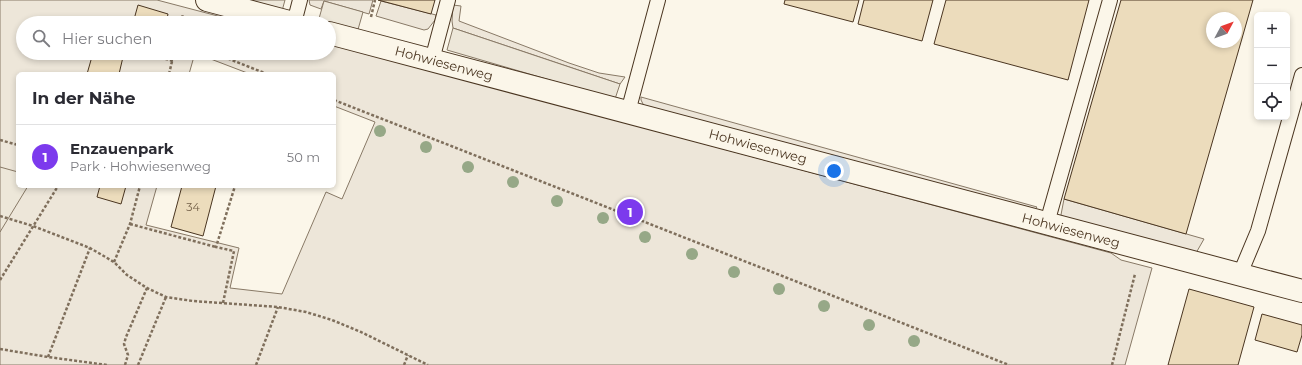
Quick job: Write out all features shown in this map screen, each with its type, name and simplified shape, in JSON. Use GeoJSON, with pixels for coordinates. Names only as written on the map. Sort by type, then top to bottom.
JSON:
{"type":"FeatureCollection","features":[{"type":"Feature","properties":{"kind":"street"},"geometry":{"type":"LineString","coordinates":[[207,0],[268,16]]}},
{"type":"Feature","properties":{"kind":"street","name":"Hohwiesenweg"},"geometry":{"type":"LineString","coordinates":[[336,34],[1302,291]]}},
{"type":"Feature","properties":{"kind":"lane"},"geometry":{"type":"LineString","coordinates":[[296,16],[300,0]]}},
{"type":"Feature","properties":{"kind":"lane"},"geometry":{"type":"LineString","coordinates":[[432,60],[448,0]]}},
{"type":"Feature","properties":{"kind":"lane"},"geometry":{"type":"LineString","coordinates":[[628,112],[658,0]]}},
{"type":"Feature","properties":{"kind":"lane"},"geometry":{"type":"LineString","coordinates":[[1047,223],[1110,0]]}},
{"type":"Feature","properties":{"kind":"lane"},"geometry":{"type":"LineString","coordinates":[[1240,274],[1258,231],[1302,75]]}},
{"type":"Feature","properties":{"kind":"path"},"geometry":{"type":"LineString","coordinates":[[169,60],[172,61],[169,72]]}},
{"type":"Feature","properties":{"kind":"path"},"geometry":{"type":"LineString","coordinates":[[232,60],[262,72]]}},
{"type":"Feature","properties":{"kind":"path"},"geometry":{"type":"LineString","coordinates":[[336,101],[1009,365]]}},
{"type":"Feature","properties":{"kind":"path"},"geometry":{"type":"LineString","coordinates":[[0,140],[16,144]]}},
{"type":"Feature","properties":{"kind":"path"},"geometry":{"type":"LineString","coordinates":[[0,280],[57,188]]}},
{"type":"Feature","properties":{"kind":"path"},"geometry":{"type":"LineString","coordinates":[[114,262],[130,224],[139,188]]}},
{"type":"Feature","properties":{"kind":"path"},"geometry":{"type":"LineString","coordinates":[[216,247],[234,188]]}},
{"type":"Feature","properties":{"kind":"path"},"geometry":{"type":"LineString","coordinates":[[0,216],[33,226],[90,248],[114,262],[127,275],[147,288],[166,297],[278,307],[306,312],[332,320],[361,332],[428,365]]}},
{"type":"Feature","properties":{"kind":"path"},"geometry":{"type":"LineString","coordinates":[[130,224],[234,251],[224,303]]}},
{"type":"Feature","properties":{"kind":"path"},"geometry":{"type":"LineString","coordinates":[[48,357],[90,248]]}},
{"type":"Feature","properties":{"kind":"path"},"geometry":{"type":"LineString","coordinates":[[1112,365],[1142,248]]}},
{"type":"Feature","properties":{"kind":"path"},"geometry":{"type":"LineString","coordinates":[[125,365],[128,355],[124,344],[126,337],[147,288]]}},
{"type":"Feature","properties":{"kind":"path"},"geometry":{"type":"LineString","coordinates":[[138,365],[166,297]]}},
{"type":"Feature","properties":{"kind":"path"},"geometry":{"type":"LineString","coordinates":[[256,365],[278,307]]}},
{"type":"Feature","properties":{"kind":"path"},"geometry":{"type":"LineString","coordinates":[[0,349],[108,365]]}},
{"type":"Feature","properties":{"kind":"path"},"geometry":{"type":"LineString","coordinates":[[404,365],[408,355]]}},
{"type":"Feature","properties":{"kind":"shaded area"},"geometry":{"type":"Polygon","coordinates":[[[0,0],[157,0],[218,16],[16,16],[16,60],[193,60],[190,72],[16,72],[16,188],[156,188],[146,225],[239,248],[230,288],[282,294],[326,192],[342,199],[375,122],[336,107],[336,72],[245,72],[213,60],[336,60],[336,45],[1111,253],[1121,260],[1152,268],[1125,365],[0,365],[0,0]]]}},
{"type":"Feature","properties":{"kind":"shaded area"},"geometry":{"type":"Polygon","coordinates":[[[240,0],[285,0],[282,11],[240,0]]]}},
{"type":"Feature","properties":{"kind":"shaded area"},"geometry":{"type":"Polygon","coordinates":[[[309,0],[373,0],[369,14],[324,1],[321,9],[310,5],[309,0]]]}},
{"type":"Feature","properties":{"kind":"shaded area"},"geometry":{"type":"Polygon","coordinates":[[[324,1],[363,12],[357,33],[336,26],[336,16],[320,16],[324,1]]]}},
{"type":"Feature","properties":{"kind":"shaded area"},"geometry":{"type":"Polygon","coordinates":[[[381,1],[436,15],[435,20],[428,29],[424,30],[376,16],[381,1]]]}},
{"type":"Feature","properties":{"kind":"shaded area"},"geometry":{"type":"Polygon","coordinates":[[[453,5],[461,6],[459,21],[569,63],[599,73],[625,77],[620,84],[453,28],[453,5]]]}},
{"type":"Feature","properties":{"kind":"shaded area"},"geometry":{"type":"Polygon","coordinates":[[[453,28],[620,84],[615,99],[447,50],[453,28]]]}},
{"type":"Feature","properties":{"kind":"shaded area"},"geometry":{"type":"Polygon","coordinates":[[[641,97],[1037,207],[1033,212],[645,108],[641,97]]]}},
{"type":"Feature","properties":{"kind":"shaded area"},"geometry":{"type":"Polygon","coordinates":[[[0,167],[16,171],[16,188],[27,188],[0,232],[0,167]]]}},
{"type":"Feature","properties":{"kind":"shaded area"},"geometry":{"type":"Polygon","coordinates":[[[1064,199],[1204,239],[1196,253],[1060,220],[1064,199]]]}},
{"type":"Feature","properties":{"kind":"building"},"geometry":{"type":"Polygon","coordinates":[[[378,0],[435,0],[431,14],[378,0]]]}},
{"type":"Feature","properties":{"kind":"building"},"geometry":{"type":"Polygon","coordinates":[[[785,0],[859,0],[853,22],[784,4],[785,0]]]}},
{"type":"Feature","properties":{"kind":"building"},"geometry":{"type":"Polygon","coordinates":[[[864,0],[933,0],[922,41],[858,24],[864,0]]]}},
{"type":"Feature","properties":{"kind":"building"},"geometry":{"type":"Polygon","coordinates":[[[946,0],[1089,0],[1068,80],[934,44],[946,0]]]}},
{"type":"Feature","properties":{"kind":"building"},"geometry":{"type":"Polygon","coordinates":[[[1121,0],[1253,0],[1242,38],[1242,12],[1206,12],[1206,48],[1239,48],[1186,234],[1064,199],[1121,0]]]}},
{"type":"Feature","properties":{"kind":"building"},"geometry":{"type":"Polygon","coordinates":[[[138,5],[168,14],[168,16],[135,16],[138,5]]]}},
{"type":"Feature","properties":{"kind":"building"},"geometry":{"type":"Polygon","coordinates":[[[91,60],[122,60],[119,72],[88,72],[91,60]]]}},
{"type":"Feature","properties":{"kind":"building"},"geometry":{"type":"Polygon","coordinates":[[[99,188],[125,188],[121,204],[97,197],[99,188]]]}},
{"type":"Feature","properties":{"kind":"building"},"geometry":{"type":"Polygon","coordinates":[[[181,188],[215,188],[203,236],[171,227],[181,188]]]}},
{"type":"Feature","properties":{"kind":"building"},"geometry":{"type":"Polygon","coordinates":[[[1189,289],[1254,307],[1238,365],[1168,365],[1189,289]]]}},
{"type":"Feature","properties":{"kind":"building"},"geometry":{"type":"Polygon","coordinates":[[[1262,314],[1302,325],[1302,335],[1297,352],[1255,340],[1262,314]]]}},
{"type":"Feature","properties":{"kind":"place","name":"Enzauenpark"},"geometry":{"type":"Point","coordinates":[630,212]}}]}
